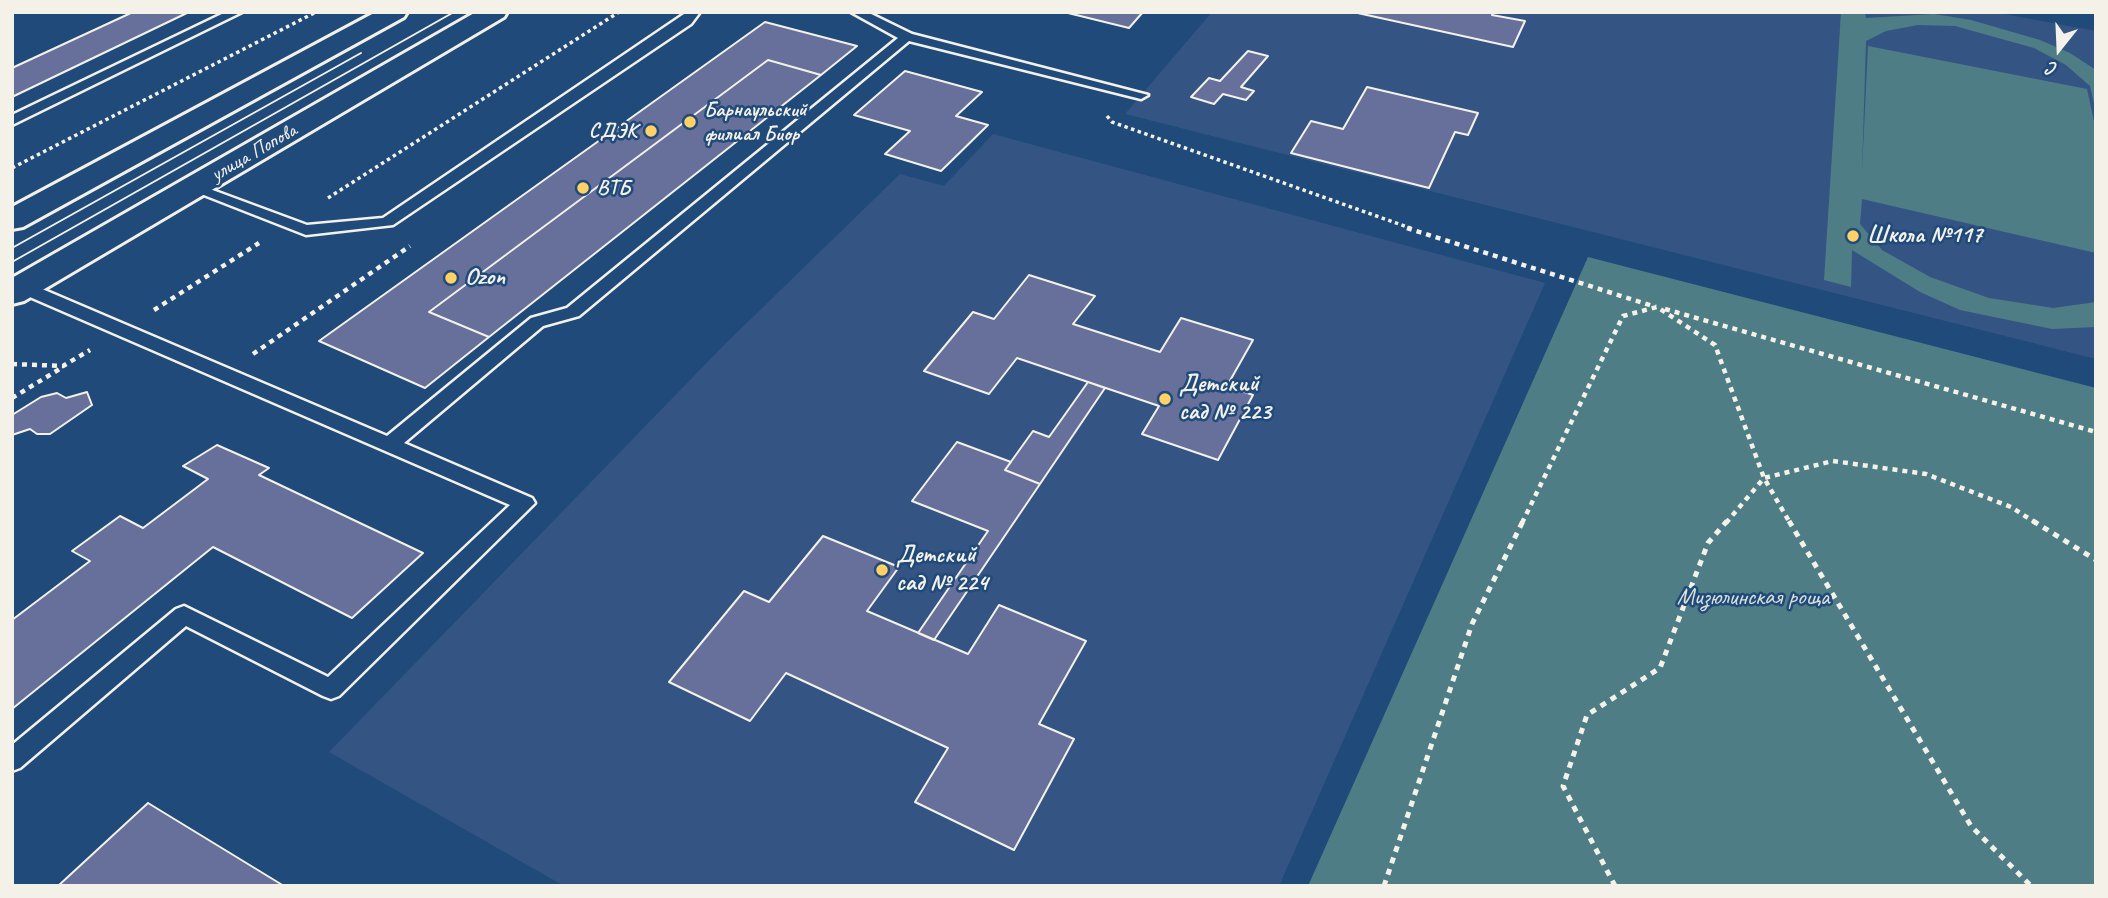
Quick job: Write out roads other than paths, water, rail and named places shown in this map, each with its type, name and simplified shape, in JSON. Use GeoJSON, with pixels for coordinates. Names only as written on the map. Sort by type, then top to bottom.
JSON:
{"type":"FeatureCollection","features":[{"type":"Feature","properties":{"kind":"main road"},"geometry":{"type":"LineString","coordinates":[[12,220],[395,12]]}},
{"type":"Feature","properties":{"kind":"main road","name":"улица Попова"},"geometry":{"type":"LineString","coordinates":[[17,290],[495,12]]}},
{"type":"Feature","properties":{"kind":"lane"},"geometry":{"type":"LineString","coordinates":[[12,121],[236,12]]}},
{"type":"Feature","properties":{"kind":"lane"},"geometry":{"type":"LineString","coordinates":[[194,188],[306,230],[387,222],[687,21],[694,12]]}},
{"type":"Feature","properties":{"kind":"lane"},"geometry":{"type":"LineString","coordinates":[[857,12],[907,37],[1141,95]]}},
{"type":"Feature","properties":{"kind":"lane"},"geometry":{"type":"LineString","coordinates":[[388,446],[537,323],[573,312],[907,37]]}},
{"type":"Feature","properties":{"kind":"lane"},"geometry":{"type":"LineString","coordinates":[[12,760],[184,615],[331,690],[524,503],[17,290]]}},
{"type":"Feature","properties":{"kind":"tram line"},"geometry":{"type":"LineString","coordinates":[[12,262],[454,12]]}},
{"type":"Feature","properties":{"kind":"tram line"},"geometry":{"type":"LineString","coordinates":[[12,248],[361,53]]}},
{"type":"Feature","properties":{"kind":"place","name":"Барнаульский филиал Биор"},"geometry":{"type":"Point","coordinates":[690,122]}},
{"type":"Feature","properties":{"kind":"place","name":"СДЭК"},"geometry":{"type":"Point","coordinates":[651,131]}},
{"type":"Feature","properties":{"kind":"place","name":"ВТБ"},"geometry":{"type":"Point","coordinates":[583,188]}},
{"type":"Feature","properties":{"kind":"place","name":"Школа №117"},"geometry":{"type":"Point","coordinates":[1853,236]}},
{"type":"Feature","properties":{"kind":"place","name":"Ozon"},"geometry":{"type":"Point","coordinates":[451,278]}},
{"type":"Feature","properties":{"kind":"place","name":"Детский сад № 223"},"geometry":{"type":"Point","coordinates":[1165,399]}},
{"type":"Feature","properties":{"kind":"place","name":"Детский сад № 224"},"geometry":{"type":"Point","coordinates":[882,570]}},
{"type":"Feature","properties":{"kind":"park label","name":"Мизюлинская роща"},"geometry":{"type":"Point","coordinates":[1753,598]}}]}
